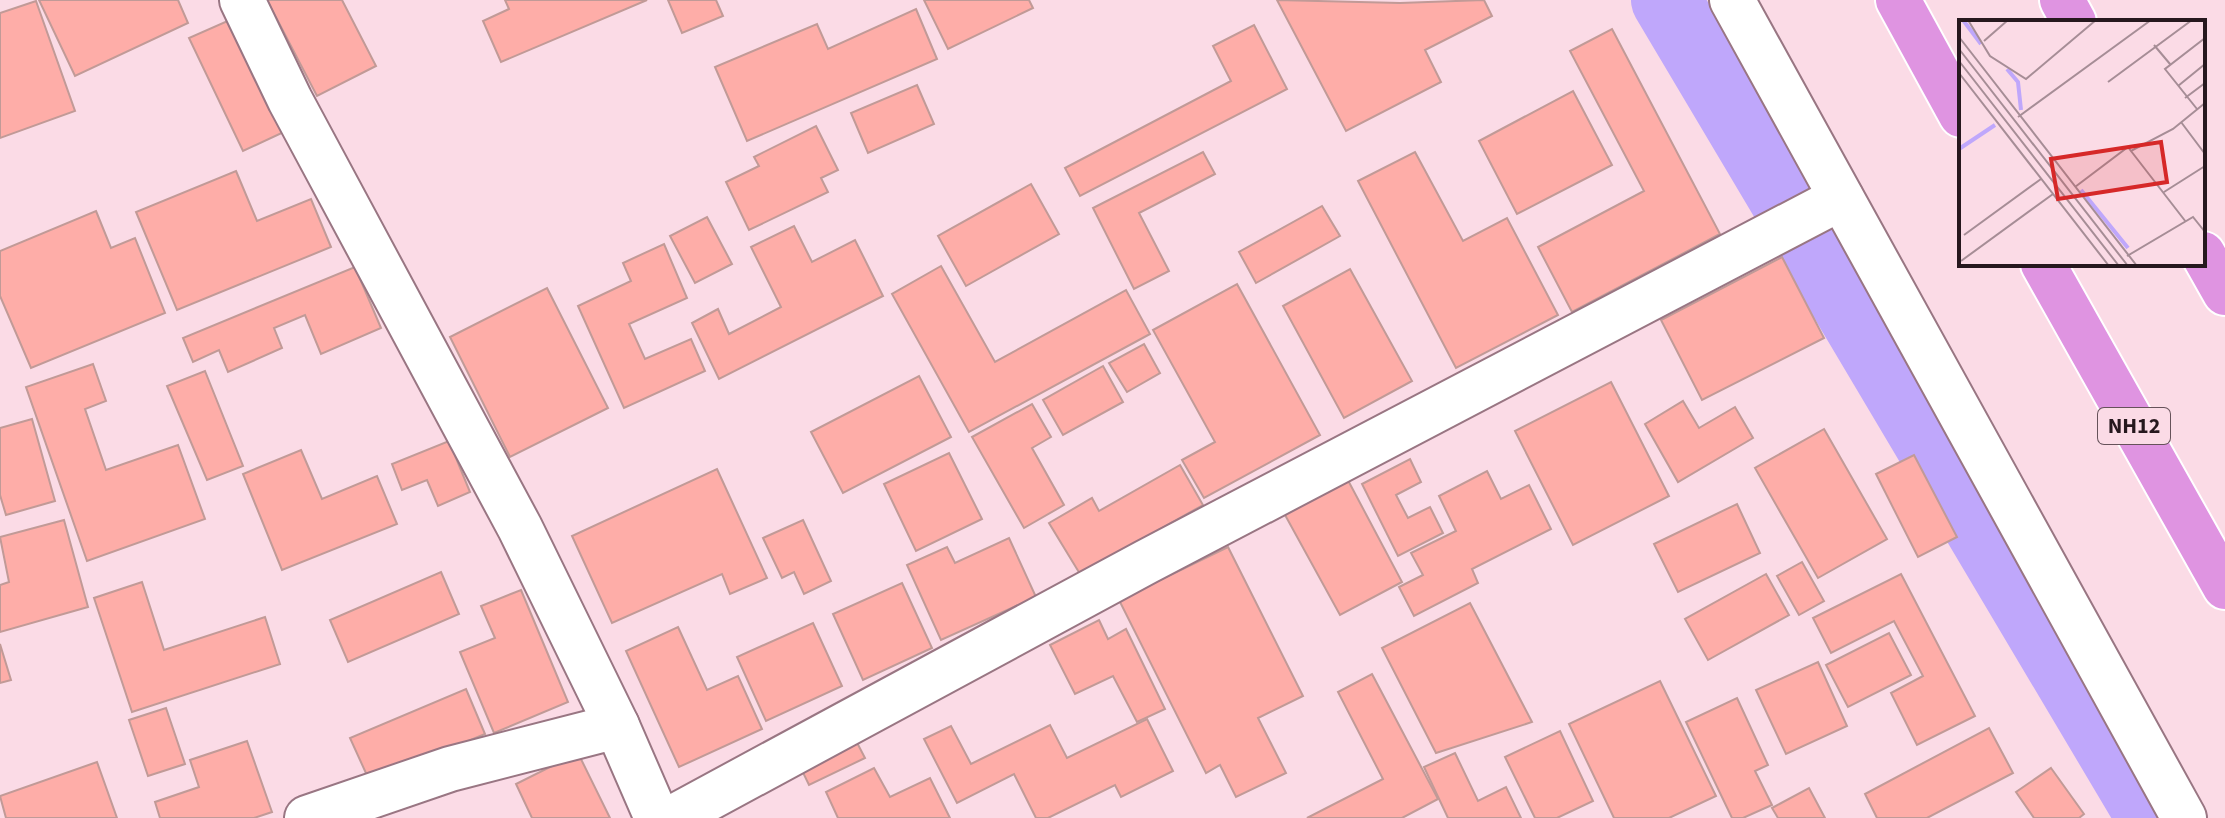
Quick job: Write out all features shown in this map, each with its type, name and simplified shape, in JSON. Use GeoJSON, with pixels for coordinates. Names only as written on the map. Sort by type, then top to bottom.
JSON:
{"type":"FeatureCollection","features":[{"type":"Feature","properties":{"kind":"highway"},"geometry":{"type":"LineString","coordinates":[[1898,0],[1959,111]]}},
{"type":"Feature","properties":{"kind":"highway"},"geometry":{"type":"LineString","coordinates":[[2062,0],[2073,20]]}},
{"type":"Feature","properties":{"kind":"highway"},"geometry":{"type":"LineString","coordinates":[[2205,258],[2225,293]]}},
{"type":"Feature","properties":{"kind":"highway","name":"NH12"},"geometry":{"type":"LineString","coordinates":[[2044,266],[2225,587]]}},
{"type":"Feature","properties":{"kind":"street"},"geometry":{"type":"LineString","coordinates":[[242,0],[290,100],[520,528],[617,726],[657,818]]}},
{"type":"Feature","properties":{"kind":"street"},"geometry":{"type":"LineString","coordinates":[[1732,0],[1809,216],[2184,818]]}},
{"type":"Feature","properties":{"kind":"street"},"geometry":{"type":"LineString","coordinates":[[672,818],[1146,562],[1809,216]]}},
{"type":"Feature","properties":{"kind":"street"},"geometry":{"type":"LineString","coordinates":[[307,818],[450,769],[617,726]]}},
{"type":"Feature","properties":{"kind":"building"},"geometry":{"type":"Polygon","coordinates":[[[39,0],[178,0],[188,23],[75,76],[39,0]]]}},
{"type":"Feature","properties":{"kind":"building"},"geometry":{"type":"Polygon","coordinates":[[[267,0],[342,0],[376,66],[317,96],[267,0]]]}},
{"type":"Feature","properties":{"kind":"building"},"geometry":{"type":"Polygon","coordinates":[[[505,0],[647,0],[501,62],[483,21],[509,9],[505,0]]]}},
{"type":"Feature","properties":{"kind":"building"},"geometry":{"type":"Polygon","coordinates":[[[668,0],[716,0],[723,16],[682,33],[668,0]]]}},
{"type":"Feature","properties":{"kind":"building"},"geometry":{"type":"Polygon","coordinates":[[[924,0],[1029,0],[1033,8],[948,49],[924,0]]]}},
{"type":"Feature","properties":{"kind":"building"},"geometry":{"type":"Polygon","coordinates":[[[1277,0],[1400,3],[1484,0],[1492,16],[1425,50],[1441,82],[1346,131],[1277,0]]]}},
{"type":"Feature","properties":{"kind":"building"},"geometry":{"type":"Polygon","coordinates":[[[36,1],[75,111],[0,138],[0,13],[36,1]]]}},
{"type":"Feature","properties":{"kind":"building"},"geometry":{"type":"Polygon","coordinates":[[[916,9],[937,59],[747,141],[715,67],[817,24],[828,49],[916,9]]]}},
{"type":"Feature","properties":{"kind":"building"},"geometry":{"type":"Polygon","coordinates":[[[232,19],[286,131],[243,151],[189,38],[232,19]]]}},
{"type":"Feature","properties":{"kind":"building"},"geometry":{"type":"Polygon","coordinates":[[[1254,25],[1287,89],[1080,196],[1065,168],[1231,81],[1213,46],[1254,25]]]}},
{"type":"Feature","properties":{"kind":"building"},"geometry":{"type":"Polygon","coordinates":[[[1612,29],[1720,234],[1572,312],[1538,247],[1644,191],[1570,51],[1612,29]]]}},
{"type":"Feature","properties":{"kind":"building"},"geometry":{"type":"Polygon","coordinates":[[[917,85],[934,124],[868,153],[851,113],[917,85]]]}},
{"type":"Feature","properties":{"kind":"building"},"geometry":{"type":"Polygon","coordinates":[[[1573,91],[1612,165],[1517,214],[1479,141],[1573,91]]]}},
{"type":"Feature","properties":{"kind":"building"},"geometry":{"type":"Polygon","coordinates":[[[816,126],[838,170],[821,178],[828,192],[749,230],[726,182],[759,166],[754,157],[816,126]]]}},
{"type":"Feature","properties":{"kind":"building"},"geometry":{"type":"Polygon","coordinates":[[[1203,152],[1215,174],[1139,213],[1169,271],[1134,289],[1093,208],[1203,152]]]}},
{"type":"Feature","properties":{"kind":"building"},"geometry":{"type":"Polygon","coordinates":[[[1415,152],[1463,241],[1507,218],[1558,315],[1456,368],[1358,181],[1415,152]]]}},
{"type":"Feature","properties":{"kind":"building"},"geometry":{"type":"Polygon","coordinates":[[[236,171],[257,221],[311,199],[331,247],[177,310],[136,212],[236,171]]]}},
{"type":"Feature","properties":{"kind":"building"},"geometry":{"type":"Polygon","coordinates":[[[1031,184],[1059,234],[966,286],[938,236],[1031,184]]]}},
{"type":"Feature","properties":{"kind":"building"},"geometry":{"type":"Polygon","coordinates":[[[1322,206],[1340,236],[1256,283],[1239,252],[1322,206]]]}},
{"type":"Feature","properties":{"kind":"building"},"geometry":{"type":"Polygon","coordinates":[[[96,211],[111,248],[135,238],[165,313],[31,368],[0,296],[0,251],[96,211]]]}},
{"type":"Feature","properties":{"kind":"building"},"geometry":{"type":"Polygon","coordinates":[[[707,217],[732,264],[695,283],[670,236],[707,217]]]}},
{"type":"Feature","properties":{"kind":"building"},"geometry":{"type":"Polygon","coordinates":[[[794,226],[812,262],[855,240],[883,296],[719,379],[692,323],[718,309],[729,334],[781,307],[751,247],[794,226]]]}},
{"type":"Feature","properties":{"kind":"building"},"geometry":{"type":"Polygon","coordinates":[[[664,244],[687,298],[629,324],[645,359],[691,339],[705,371],[624,408],[578,306],[631,281],[623,263],[664,244]]]}},
{"type":"Feature","properties":{"kind":"building"},"geometry":{"type":"Polygon","coordinates":[[[1782,257],[1824,338],[1702,400],[1661,320],[1782,257]]]}},
{"type":"Feature","properties":{"kind":"building"},"geometry":{"type":"Polygon","coordinates":[[[941,266],[995,362],[1126,290],[1150,334],[969,432],[892,294],[941,266]]]}},
{"type":"Feature","properties":{"kind":"building"},"geometry":{"type":"Polygon","coordinates":[[[355,267],[381,328],[321,354],[305,315],[274,328],[282,348],[228,372],[219,350],[193,362],[183,338],[355,267]]]}},
{"type":"Feature","properties":{"kind":"building"},"geometry":{"type":"Polygon","coordinates":[[[1350,269],[1412,381],[1344,418],[1283,306],[1350,269]]]}},
{"type":"Feature","properties":{"kind":"building"},"geometry":{"type":"Polygon","coordinates":[[[1237,284],[1320,435],[1204,498],[1182,460],[1215,442],[1153,330],[1237,284]]]}},
{"type":"Feature","properties":{"kind":"building"},"geometry":{"type":"Polygon","coordinates":[[[547,288],[608,408],[510,457],[450,337],[547,288]]]}},
{"type":"Feature","properties":{"kind":"building"},"geometry":{"type":"Polygon","coordinates":[[[1144,344],[1160,373],[1127,392],[1109,363],[1144,344]]]}},
{"type":"Feature","properties":{"kind":"building"},"geometry":{"type":"Polygon","coordinates":[[[93,364],[106,401],[85,409],[106,470],[178,445],[205,519],[87,561],[26,387],[93,364]]]}},
{"type":"Feature","properties":{"kind":"building"},"geometry":{"type":"Polygon","coordinates":[[[1103,366],[1123,402],[1063,435],[1043,400],[1103,366]]]}},
{"type":"Feature","properties":{"kind":"building"},"geometry":{"type":"Polygon","coordinates":[[[205,371],[243,466],[207,480],[167,386],[205,371]]]}},
{"type":"Feature","properties":{"kind":"building"},"geometry":{"type":"Polygon","coordinates":[[[919,376],[951,437],[843,493],[811,432],[919,376]]]}},
{"type":"Feature","properties":{"kind":"building"},"geometry":{"type":"Polygon","coordinates":[[[1611,382],[1669,496],[1573,545],[1515,431],[1611,382]]]}},
{"type":"Feature","properties":{"kind":"building"},"geometry":{"type":"Polygon","coordinates":[[[1683,401],[1699,428],[1735,407],[1753,438],[1678,482],[1645,424],[1683,401]]]}},
{"type":"Feature","properties":{"kind":"building"},"geometry":{"type":"Polygon","coordinates":[[[1032,404],[1051,437],[1032,448],[1064,505],[1024,528],[972,437],[1032,404]]]}},
{"type":"Feature","properties":{"kind":"building"},"geometry":{"type":"Polygon","coordinates":[[[32,419],[55,501],[6,515],[0,495],[0,428],[32,419]]]}},
{"type":"Feature","properties":{"kind":"building"},"geometry":{"type":"Polygon","coordinates":[[[1824,429],[1887,539],[1818,578],[1755,468],[1824,429]]]}},
{"type":"Feature","properties":{"kind":"building"},"geometry":{"type":"Polygon","coordinates":[[[449,441],[470,492],[438,506],[427,480],[402,490],[392,464],[449,441]]]}},
{"type":"Feature","properties":{"kind":"building"},"geometry":{"type":"Polygon","coordinates":[[[301,450],[322,499],[377,476],[397,524],[282,570],[243,474],[301,450]]]}},
{"type":"Feature","properties":{"kind":"building"},"geometry":{"type":"Polygon","coordinates":[[[949,453],[982,519],[916,551],[884,484],[949,453]]]}},
{"type":"Feature","properties":{"kind":"building"},"geometry":{"type":"Polygon","coordinates":[[[1914,455],[1957,537],[1918,557],[1876,474],[1914,455]]]}},
{"type":"Feature","properties":{"kind":"building"},"geometry":{"type":"Polygon","coordinates":[[[1410,459],[1421,482],[1396,495],[1408,518],[1430,507],[1443,533],[1398,556],[1362,484],[1410,459]]]}},
{"type":"Feature","properties":{"kind":"building"},"geometry":{"type":"Polygon","coordinates":[[[1180,465],[1203,505],[1080,574],[1049,523],[1092,498],[1099,511],[1180,465]]]}},
{"type":"Feature","properties":{"kind":"building"},"geometry":{"type":"Polygon","coordinates":[[[717,469],[767,578],[730,594],[722,574],[612,623],[572,536],[717,469]]]}},
{"type":"Feature","properties":{"kind":"building"},"geometry":{"type":"Polygon","coordinates":[[[1342,469],[1402,582],[1340,615],[1279,504],[1342,469]]]}},
{"type":"Feature","properties":{"kind":"building"},"geometry":{"type":"Polygon","coordinates":[[[1487,471],[1501,499],[1529,485],[1551,529],[1472,569],[1478,583],[1414,616],[1399,587],[1423,575],[1411,553],[1456,531],[1439,496],[1487,471]]]}},
{"type":"Feature","properties":{"kind":"building"},"geometry":{"type":"Polygon","coordinates":[[[1737,504],[1760,553],[1678,592],[1654,544],[1737,504]]]}},
{"type":"Feature","properties":{"kind":"building"},"geometry":{"type":"Polygon","coordinates":[[[64,520],[88,607],[0,632],[0,585],[9,582],[0,537],[64,520]]]}},
{"type":"Feature","properties":{"kind":"building"},"geometry":{"type":"Polygon","coordinates":[[[803,520],[831,581],[804,594],[794,572],[782,578],[763,538],[803,520]]]}},
{"type":"Feature","properties":{"kind":"building"},"geometry":{"type":"Polygon","coordinates":[[[1009,538],[1036,597],[941,640],[907,565],[947,547],[955,563],[1009,538]]]}},
{"type":"Feature","properties":{"kind":"building"},"geometry":{"type":"Polygon","coordinates":[[[1228,547],[1303,696],[1258,718],[1286,773],[1236,797],[1220,765],[1206,773],[1119,600],[1228,547]]]}},
{"type":"Feature","properties":{"kind":"building"},"geometry":{"type":"Polygon","coordinates":[[[1802,562],[1824,601],[1799,615],[1777,576],[1802,562]]]}},
{"type":"Feature","properties":{"kind":"building"},"geometry":{"type":"Polygon","coordinates":[[[441,572],[459,614],[348,662],[330,620],[441,572]]]}},
{"type":"Feature","properties":{"kind":"building"},"geometry":{"type":"Polygon","coordinates":[[[1766,574],[1789,615],[1708,660],[1685,619],[1766,574]]]}},
{"type":"Feature","properties":{"kind":"building"},"geometry":{"type":"Polygon","coordinates":[[[1901,574],[1975,716],[1917,745],[1891,693],[1923,676],[1894,621],[1831,653],[1813,618],[1901,574]]]}},
{"type":"Feature","properties":{"kind":"building"},"geometry":{"type":"Polygon","coordinates":[[[142,582],[164,650],[265,617],[280,664],[132,712],[94,598],[142,582]]]}},
{"type":"Feature","properties":{"kind":"building"},"geometry":{"type":"Polygon","coordinates":[[[902,583],[932,648],[863,680],[833,614],[902,583]]]}},
{"type":"Feature","properties":{"kind":"building"},"geometry":{"type":"Polygon","coordinates":[[[521,590],[568,702],[494,733],[460,652],[495,638],[481,606],[521,590]]]}},
{"type":"Feature","properties":{"kind":"building"},"geometry":{"type":"Polygon","coordinates":[[[1470,603],[1532,722],[1436,753],[1382,648],[1470,603]]]}},
{"type":"Feature","properties":{"kind":"building"},"geometry":{"type":"Polygon","coordinates":[[[1099,620],[1108,639],[1126,629],[1165,709],[1137,722],[1113,676],[1075,694],[1050,645],[1099,620]]]}},
{"type":"Feature","properties":{"kind":"building"},"geometry":{"type":"Polygon","coordinates":[[[813,623],[842,686],[766,721],[737,657],[813,623]]]}},
{"type":"Feature","properties":{"kind":"building"},"geometry":{"type":"Polygon","coordinates":[[[678,627],[707,690],[738,676],[762,729],[679,767],[626,651],[678,627]]]}},
{"type":"Feature","properties":{"kind":"building"},"geometry":{"type":"Polygon","coordinates":[[[1889,633],[1911,675],[1848,707],[1826,665],[1889,633]]]}},
{"type":"Feature","properties":{"kind":"building"},"geometry":{"type":"Polygon","coordinates":[[[0,644],[11,680],[0,683],[0,644]]]}},
{"type":"Feature","properties":{"kind":"building"},"geometry":{"type":"Polygon","coordinates":[[[1818,662],[1847,726],[1786,754],[1756,690],[1818,662]]]}},
{"type":"Feature","properties":{"kind":"building"},"geometry":{"type":"Polygon","coordinates":[[[1372,674],[1438,799],[1402,818],[1307,818],[1383,779],[1338,692],[1372,674]]]}},
{"type":"Feature","properties":{"kind":"building"},"geometry":{"type":"Polygon","coordinates":[[[1660,681],[1716,796],[1669,818],[1614,818],[1569,724],[1660,681]]]}},
{"type":"Feature","properties":{"kind":"building"},"geometry":{"type":"Polygon","coordinates":[[[466,689],[485,734],[370,782],[350,738],[466,689]]]}},
{"type":"Feature","properties":{"kind":"building"},"geometry":{"type":"Polygon","coordinates":[[[1737,698],[1768,765],[1755,771],[1772,805],[1743,818],[1732,818],[1686,722],[1737,698]]]}},
{"type":"Feature","properties":{"kind":"building"},"geometry":{"type":"Polygon","coordinates":[[[166,708],[185,764],[148,776],[129,720],[166,708]]]}},
{"type":"Feature","properties":{"kind":"building"},"geometry":{"type":"Polygon","coordinates":[[[1147,719],[1173,771],[1121,797],[1115,785],[1048,818],[1036,818],[1014,774],[957,803],[924,739],[951,726],[971,764],[1050,725],[1067,758],[1147,719]]]}},
{"type":"Feature","properties":{"kind":"building"},"geometry":{"type":"Polygon","coordinates":[[[1989,728],[2013,773],[1927,818],[1877,818],[1865,794],[1989,728]]]}},
{"type":"Feature","properties":{"kind":"building"},"geometry":{"type":"Polygon","coordinates":[[[1560,731],[1593,801],[1557,818],[1535,818],[1505,757],[1560,731]]]}},
{"type":"Feature","properties":{"kind":"building"},"geometry":{"type":"Polygon","coordinates":[[[852,733],[865,758],[809,785],[797,760],[852,733]]]}},
{"type":"Feature","properties":{"kind":"building"},"geometry":{"type":"Polygon","coordinates":[[[247,741],[272,812],[254,818],[160,818],[155,802],[199,787],[190,760],[247,741]]]}},
{"type":"Feature","properties":{"kind":"building"},"geometry":{"type":"Polygon","coordinates":[[[578,753],[610,818],[532,818],[516,784],[578,753]]]}},
{"type":"Feature","properties":{"kind":"building"},"geometry":{"type":"Polygon","coordinates":[[[1455,753],[1478,801],[1506,787],[1521,818],[1448,818],[1424,767],[1455,753]]]}},
{"type":"Feature","properties":{"kind":"building"},"geometry":{"type":"Polygon","coordinates":[[[97,762],[117,818],[6,818],[0,796],[97,762]]]}},
{"type":"Feature","properties":{"kind":"building"},"geometry":{"type":"Polygon","coordinates":[[[874,768],[890,797],[930,778],[950,818],[838,818],[826,792],[874,768]]]}},
{"type":"Feature","properties":{"kind":"building"},"geometry":{"type":"Polygon","coordinates":[[[2051,768],[2084,814],[2079,818],[2034,818],[2016,792],[2051,768]]]}},
{"type":"Feature","properties":{"kind":"building"},"geometry":{"type":"Polygon","coordinates":[[[1809,788],[1825,818],[1778,818],[1772,808],[1809,788]]]}},
{"type":"Feature","properties":{"kind":"waterway"},"geometry":{"type":"LineString","coordinates":[[1666,0],[2152,818]]}}]}
